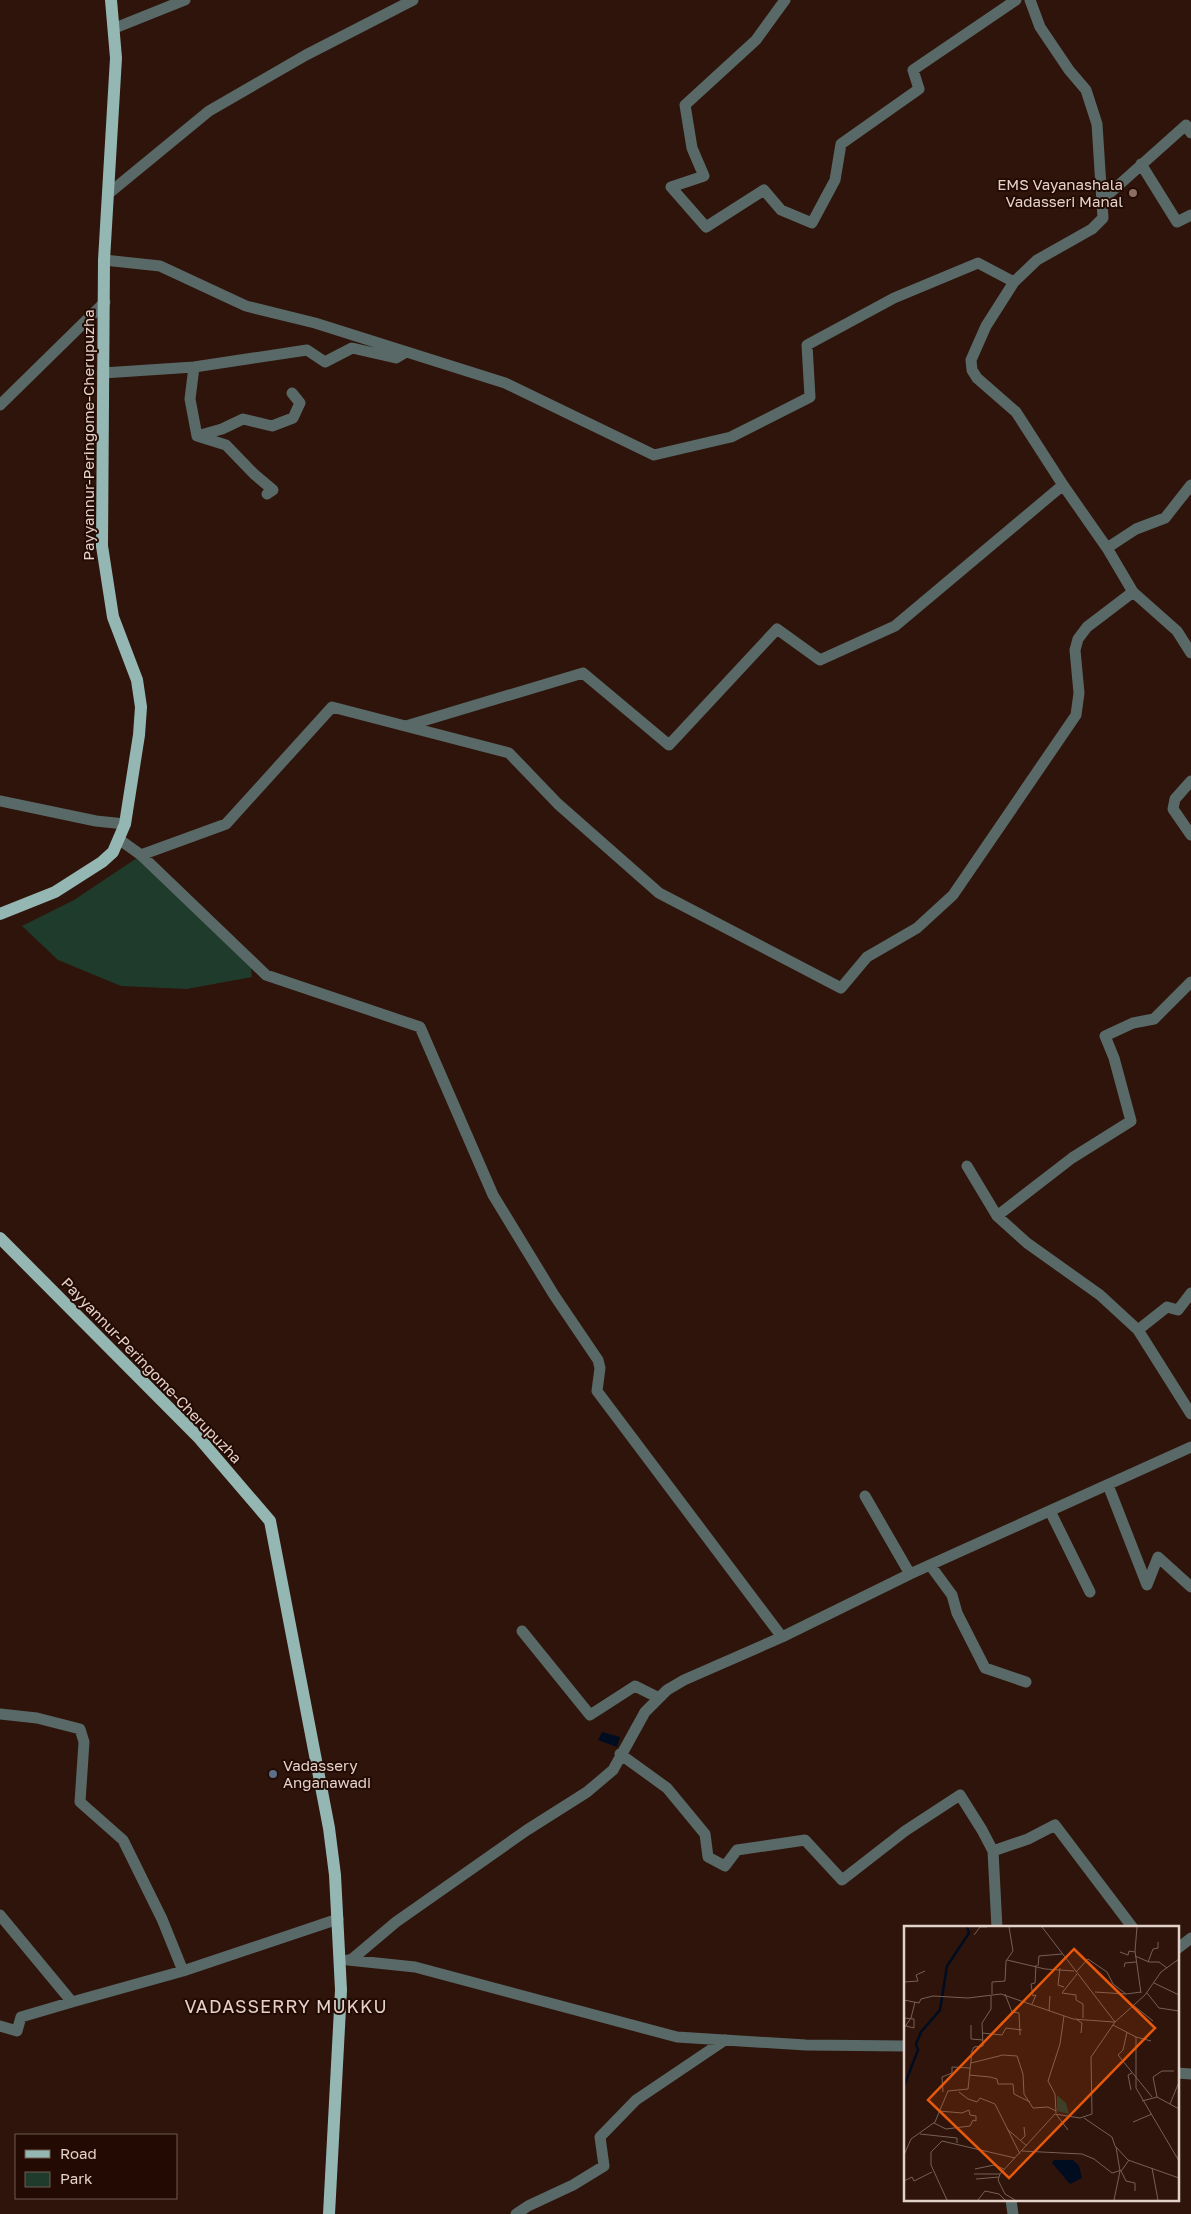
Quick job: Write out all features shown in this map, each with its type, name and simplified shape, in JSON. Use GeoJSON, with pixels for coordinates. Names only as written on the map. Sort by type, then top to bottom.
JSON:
{"type":"FeatureCollection","features":[{"type":"Feature","properties":{"kind":"main road","name":"Payyannur-Peringome-Cherupuzha"},"geometry":{"type":"LineString","coordinates":[[0,914],[55,892],[102,862],[113,852],[120,840],[125,824],[139,735],[141,707],[137,680],[113,617],[102,546],[104,260],[116,58],[115,28],[111,0]]}},
{"type":"Feature","properties":{"kind":"main road","name":"Payyannur-Peringome-Cherupuzha"},"geometry":{"type":"LineString","coordinates":[[0,1238],[199,1438],[270,1521],[329,1828],[338,1920],[346,1960],[329,2214]]}},
{"type":"Feature","properties":{"kind":"street"},"geometry":{"type":"LineString","coordinates":[[115,28],[185,0]]}},
{"type":"Feature","properties":{"kind":"street"},"geometry":{"type":"LineString","coordinates":[[108,194],[209,111],[306,55],[413,0]]}},
{"type":"Feature","properties":{"kind":"street"},"geometry":{"type":"LineString","coordinates":[[786,0],[756,40],[685,105],[692,148],[704,176],[671,187],[706,227],[764,190],[781,210],[812,223],[835,180],[841,144],[919,89],[913,70],[1016,0]]}},
{"type":"Feature","properties":{"kind":"street"},"geometry":{"type":"LineString","coordinates":[[1030,0],[1040,27],[1069,70],[1086,90],[1097,124],[1103,218],[1092,230],[1037,260],[1014,282],[986,326],[971,360],[972,370],[977,378],[1016,412],[1062,485],[1107,548],[1133,592],[1177,631],[1191,653]]}},
{"type":"Feature","properties":{"kind":"street"},"geometry":{"type":"LineString","coordinates":[[1102,200],[1186,125],[1191,133]]}},
{"type":"Feature","properties":{"kind":"street"},"geometry":{"type":"LineString","coordinates":[[1141,164],[1177,222],[1191,215]]}},
{"type":"Feature","properties":{"kind":"street"},"geometry":{"type":"LineString","coordinates":[[104,260],[160,266],[246,306],[314,323],[504,384],[654,455],[731,437],[810,397],[807,345],[894,298],[978,263],[1014,282]]}},
{"type":"Feature","properties":{"kind":"street"},"geometry":{"type":"LineString","coordinates":[[0,405],[105,302]]}},
{"type":"Feature","properties":{"kind":"street"},"geometry":{"type":"LineString","coordinates":[[103,373],[194,367],[307,350],[325,362],[352,348],[396,358],[406,352]]}},
{"type":"Feature","properties":{"kind":"street"},"geometry":{"type":"LineString","coordinates":[[194,367],[190,399],[197,436]]}},
{"type":"Feature","properties":{"kind":"street"},"geometry":{"type":"LineString","coordinates":[[197,436],[222,429],[243,419],[272,426],[293,418],[300,403],[292,392]]}},
{"type":"Feature","properties":{"kind":"street"},"geometry":{"type":"LineString","coordinates":[[197,436],[226,445],[254,474],[273,490],[267,494]]}},
{"type":"Feature","properties":{"kind":"street"},"geometry":{"type":"LineString","coordinates":[[405,726],[584,673],[669,745],[777,629],[820,660],[895,626],[1062,485]]}},
{"type":"Feature","properties":{"kind":"street"},"geometry":{"type":"LineString","coordinates":[[1107,548],[1136,529],[1165,518],[1191,486]]}},
{"type":"Feature","properties":{"kind":"street"},"geometry":{"type":"LineString","coordinates":[[141,855],[226,824],[332,707],[509,753],[558,804],[659,893],[841,988],[868,957],[917,928],[953,895],[1076,715],[1079,693],[1075,650],[1078,639],[1087,627],[1133,592]]}},
{"type":"Feature","properties":{"kind":"street"},"geometry":{"type":"LineString","coordinates":[[1191,781],[1175,799],[1173,810],[1191,835]]}},
{"type":"Feature","properties":{"kind":"street"},"geometry":{"type":"LineString","coordinates":[[0,801],[96,821],[125,824]]}},
{"type":"Feature","properties":{"kind":"street"},"geometry":{"type":"LineString","coordinates":[[120,840],[141,855],[266,975],[420,1027],[493,1195],[598,1360],[600,1368],[597,1391],[782,1637]]}},
{"type":"Feature","properties":{"kind":"street"},"geometry":{"type":"LineString","coordinates":[[998,1216],[1072,1158],[1131,1121],[1114,1058],[1105,1036],[1133,1023],[1154,1019],[1191,982]]}},
{"type":"Feature","properties":{"kind":"street"},"geometry":{"type":"LineString","coordinates":[[967,1166],[998,1216],[1027,1243],[1100,1295],[1138,1330],[1191,1414]]}},
{"type":"Feature","properties":{"kind":"street"},"geometry":{"type":"LineString","coordinates":[[1138,1330],[1167,1307],[1178,1310],[1191,1293]]}},
{"type":"Feature","properties":{"kind":"street"},"geometry":{"type":"LineString","coordinates":[[346,1960],[396,1922],[527,1830],[587,1792],[613,1770],[620,1754],[645,1712],[659,1698],[684,1680],[782,1637],[910,1574],[1191,1447]]}},
{"type":"Feature","properties":{"kind":"street"},"geometry":{"type":"LineString","coordinates":[[1108,1485],[1147,1584],[1158,1557],[1191,1587]]}},
{"type":"Feature","properties":{"kind":"street"},"geometry":{"type":"LineString","coordinates":[[865,1496],[910,1574]]}},
{"type":"Feature","properties":{"kind":"street"},"geometry":{"type":"LineString","coordinates":[[1050,1511],[1090,1592]]}},
{"type":"Feature","properties":{"kind":"street"},"geometry":{"type":"LineString","coordinates":[[930,1565],[952,1595],[957,1613],[985,1668],[1026,1682]]}},
{"type":"Feature","properties":{"kind":"street"},"geometry":{"type":"LineString","coordinates":[[522,1631],[590,1715],[636,1686],[659,1698]]}},
{"type":"Feature","properties":{"kind":"street"},"geometry":{"type":"LineString","coordinates":[[0,1714],[37,1718],[80,1729],[84,1742],[80,1802],[123,1840],[162,1919],[183,1971]]}},
{"type":"Feature","properties":{"kind":"street"},"geometry":{"type":"LineString","coordinates":[[620,1754],[668,1788],[705,1834],[708,1857],[725,1866],[737,1850],[805,1840],[842,1880],[905,1831],[960,1795],[993,1851],[997,1926]]}},
{"type":"Feature","properties":{"kind":"street"},"geometry":{"type":"LineString","coordinates":[[993,1851],[1028,1839],[1055,1825],[1131,1926]]}},
{"type":"Feature","properties":{"kind":"street"},"geometry":{"type":"LineString","coordinates":[[0,1915],[72,2002]]}},
{"type":"Feature","properties":{"kind":"street"},"geometry":{"type":"LineString","coordinates":[[0,2026],[16,2030],[21,2017],[183,1971],[338,1920]]}},
{"type":"Feature","properties":{"kind":"street"},"geometry":{"type":"LineString","coordinates":[[1178,1948],[1191,1938]]}},
{"type":"Feature","properties":{"kind":"street"},"geometry":{"type":"LineString","coordinates":[[346,1960],[415,1967],[677,2037],[806,2045],[904,2046]]}},
{"type":"Feature","properties":{"kind":"street"},"geometry":{"type":"LineString","coordinates":[[516,2214],[528,2206],[573,2185],[604,2166],[600,2137],[625,2110],[636,2100],[725,2040]]}},
{"type":"Feature","properties":{"kind":"street"},"geometry":{"type":"LineString","coordinates":[[1178,2073],[1191,2074]]}},
{"type":"Feature","properties":{"kind":"green space"},"geometry":{"type":"Polygon","coordinates":[[[137,858],[251,968],[252,977],[187,989],[121,986],[58,960],[22,926],[74,900],[137,858]]]}},
{"type":"Feature","properties":{"kind":"water"},"geometry":{"type":"Polygon","coordinates":[[[602,1732],[620,1737],[617,1747],[598,1740],[602,1732]]]}},
{"type":"Feature","properties":{"kind":"place","name":"EMS Vayanashala Vadasseri Manal"},"geometry":{"type":"Point","coordinates":[1133,193]}},
{"type":"Feature","properties":{"kind":"place","name":"Vadassery Anganawadi"},"geometry":{"type":"Point","coordinates":[273,1774]}},
{"type":"Feature","properties":{"kind":"district","name":"VADASSERRY MUKKU"},"geometry":{"type":"Point","coordinates":[286,2006]}}]}
